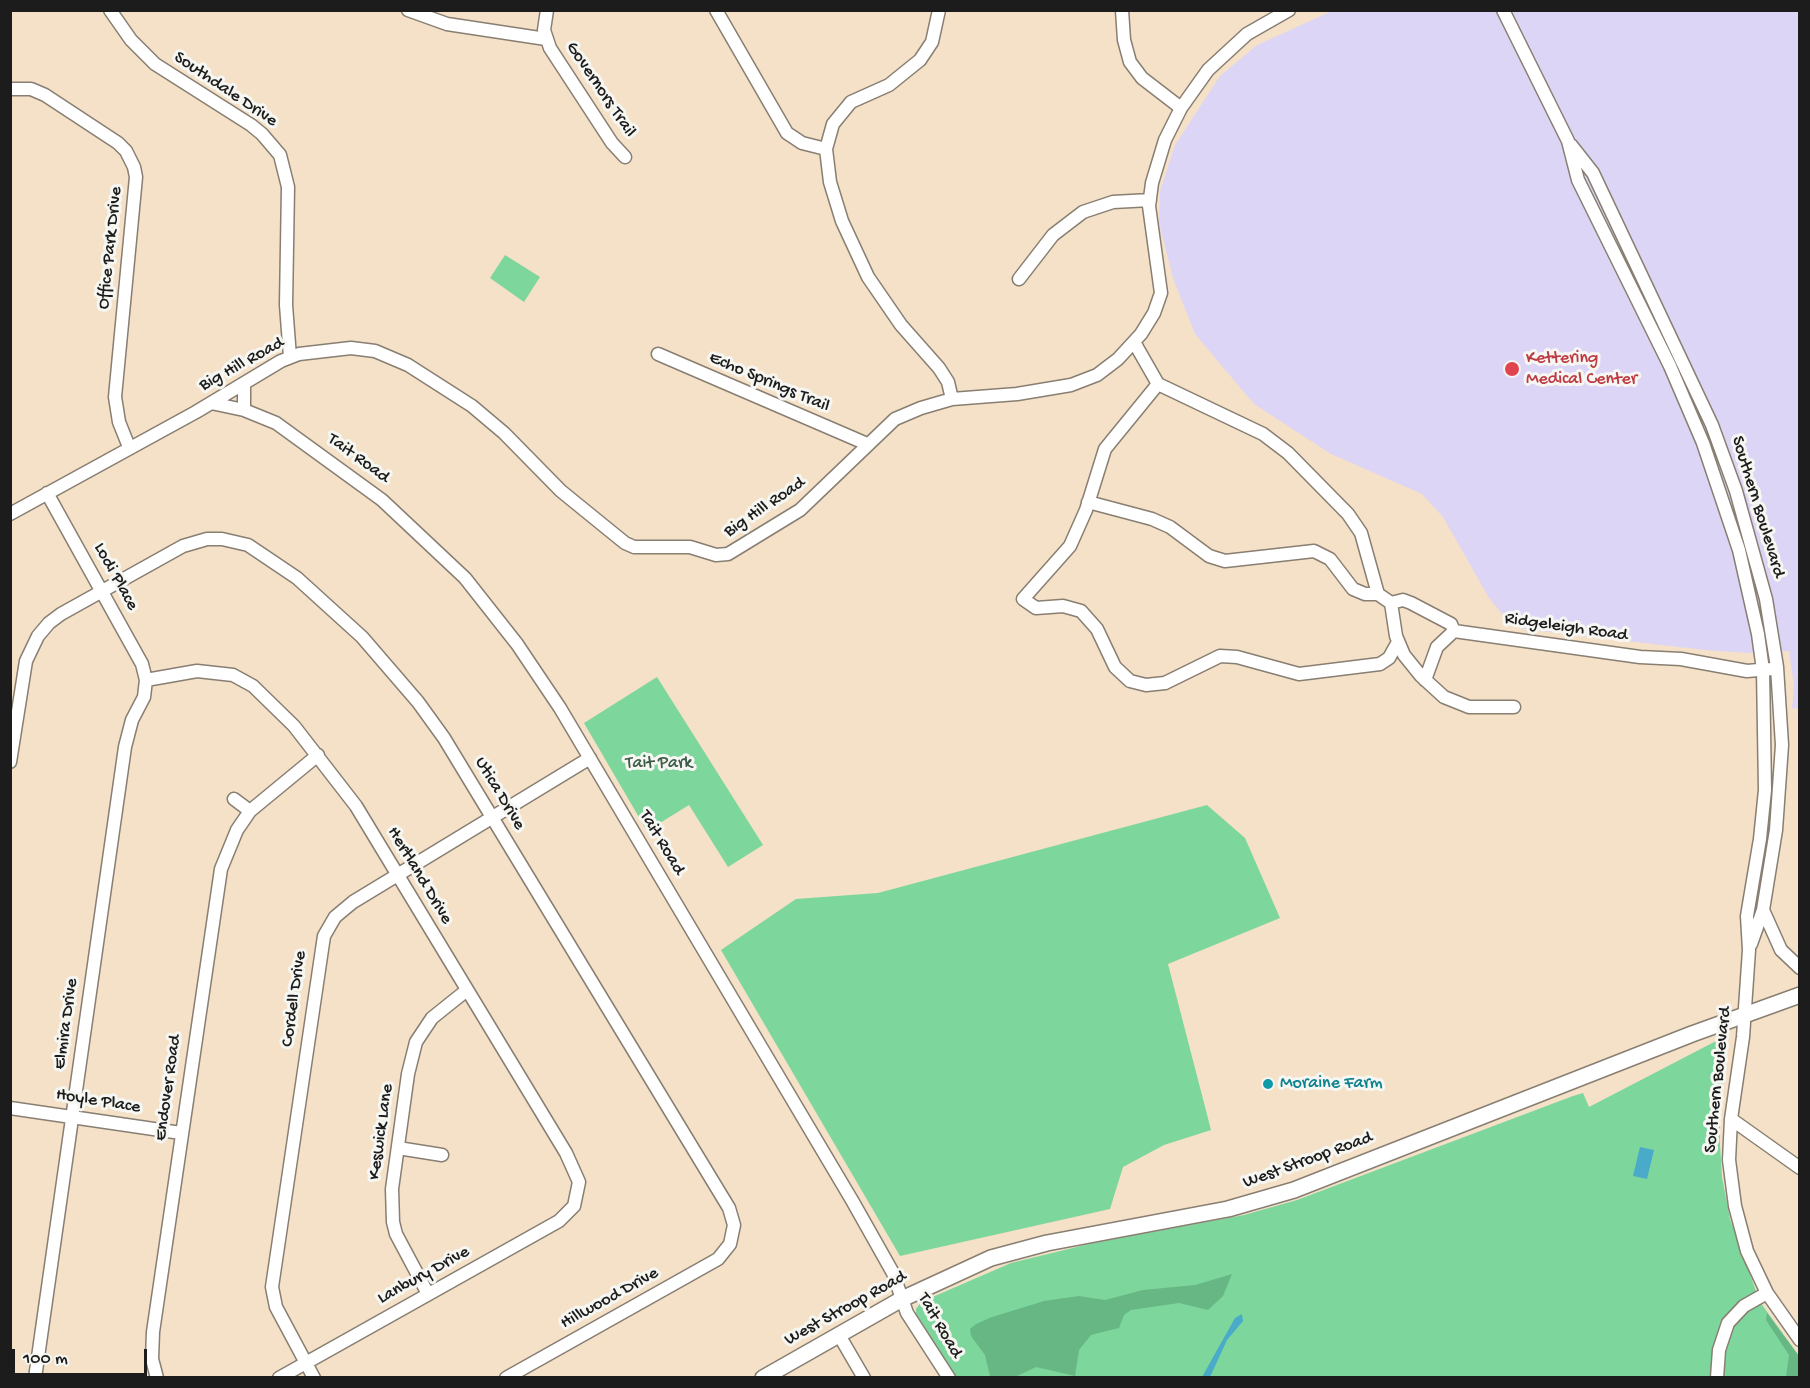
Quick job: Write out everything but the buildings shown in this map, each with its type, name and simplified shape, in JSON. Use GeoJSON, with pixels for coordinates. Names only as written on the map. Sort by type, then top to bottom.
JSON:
{"type":"FeatureCollection","features":[{"type":"Feature","properties":{"kind":"main road","name":"West Stroop Road"},"geometry":{"type":"LineString","coordinates":[[763,1377],[902,1299],[959,1271],[1018,1250],[1228,1209],[1294,1190],[1800,995]]}},
{"type":"Feature","properties":{"kind":"street","name":"Southdale Drive"},"geometry":{"type":"LineString","coordinates":[[110,10],[131,40],[155,64],[251,125],[268,140],[279,155],[288,187],[286,305],[290,357]]}},
{"type":"Feature","properties":{"kind":"street","name":"Governors Trail"},"geometry":{"type":"LineString","coordinates":[[408,10],[447,24],[546,39],[612,143],[625,157]]}},
{"type":"Feature","properties":{"kind":"street"},"geometry":{"type":"LineString","coordinates":[[546,39],[544,30],[547,10]]}},
{"type":"Feature","properties":{"kind":"street"},"geometry":{"type":"LineString","coordinates":[[716,10],[787,133],[802,143],[826,149]]}},
{"type":"Feature","properties":{"kind":"street"},"geometry":{"type":"LineString","coordinates":[[939,10],[932,42],[920,60],[889,85],[850,102],[833,124],[826,149],[830,182],[842,221],[868,277],[901,325],[948,381],[952,399]]}},
{"type":"Feature","properties":{"kind":"street"},"geometry":{"type":"LineString","coordinates":[[1122,10],[1124,40],[1130,62],[1142,78],[1181,108]]}},
{"type":"Feature","properties":{"kind":"street","name":"Big Hill Road"},"geometry":{"type":"LineString","coordinates":[[10,514],[290,357],[333,348],[351,348],[375,351],[408,365],[472,406],[504,433],[561,491],[617,538],[634,547],[690,547],[716,555],[728,554],[800,510],[895,419],[928,405],[952,399],[1017,394],[1078,383],[1107,368],[1134,342],[1154,313],[1161,293],[1149,200],[1157,162],[1181,108],[1202,78],[1223,54],[1247,34],[1289,10]]}},
{"type":"Feature","properties":{"kind":"street","name":"Southern Boulevard"},"geometry":{"type":"LineString","coordinates":[[1503,10],[1568,141],[1593,173],[1712,425],[1754,547],[1766,599],[1777,668],[1782,745],[1776,830],[1763,910],[1749,950]]}},
{"type":"Feature","properties":{"kind":"street","name":"Office Park Drive"},"geometry":{"type":"LineString","coordinates":[[10,89],[31,89],[45,95],[118,143],[126,151],[134,167],[136,177],[115,397],[119,422],[129,447]]}},
{"type":"Feature","properties":{"kind":"street","name":"Southern Boulevard"},"geometry":{"type":"LineString","coordinates":[[1568,141],[1578,180],[1670,366],[1703,443],[1739,550],[1758,634],[1762,670],[1765,790],[1760,839],[1747,916],[1749,950],[1744,1016],[1731,1119],[1729,1160],[1735,1206],[1748,1251],[1767,1293],[1800,1340]]}},
{"type":"Feature","properties":{"kind":"street"},"geometry":{"type":"LineString","coordinates":[[1019,279],[1053,235],[1083,212],[1113,202],[1149,200]]}},
{"type":"Feature","properties":{"kind":"street"},"geometry":{"type":"LineString","coordinates":[[1134,342],[1158,384],[1247,425],[1288,453],[1357,525],[1378,594]]}},
{"type":"Feature","properties":{"kind":"street","name":"Echo Springs Trail"},"geometry":{"type":"LineString","coordinates":[[658,354],[867,444]]}},
{"type":"Feature","properties":{"kind":"street"},"geometry":{"type":"LineString","coordinates":[[244,383],[244,410]]}},
{"type":"Feature","properties":{"kind":"street"},"geometry":{"type":"LineString","coordinates":[[1158,384],[1105,449],[1089,502],[1070,546],[1023,598],[1036,608],[1063,606],[1081,611],[1097,628],[1115,667],[1124,676],[1138,684],[1165,683],[1220,656],[1237,657],[1299,674],[1380,664],[1389,658],[1398,642]]}},
{"type":"Feature","properties":{"kind":"street","name":"Tait Road"},"geometry":{"type":"LineString","coordinates":[[211,403],[244,410],[276,423],[336,464],[382,500],[465,578],[517,644],[544,682],[590,758],[853,1202],[892,1272],[907,1313],[949,1377]]}},
{"type":"Feature","properties":{"kind":"street","name":"Lodi Place"},"geometry":{"type":"LineString","coordinates":[[47,493],[142,664],[147,680]]}},
{"type":"Feature","properties":{"kind":"street"},"geometry":{"type":"LineString","coordinates":[[1089,502],[1152,519],[1170,528],[1209,556],[1225,561],[1314,551],[1330,559],[1353,589],[1365,594],[1378,594],[1391,603],[1398,642],[1409,663],[1448,699],[1462,705],[1514,707]]}},
{"type":"Feature","properties":{"kind":"street","name":"Utica Drive"},"geometry":{"type":"LineString","coordinates":[[10,762],[23,674],[31,649],[49,624],[183,546],[197,541],[222,539],[237,541],[263,552],[335,610],[390,668],[444,738],[729,1208],[734,1225],[729,1247]]}},
{"type":"Feature","properties":{"kind":"street"},"geometry":{"type":"LineString","coordinates":[[1391,603],[1403,600],[1412,603],[1451,624],[1454,631],[1437,647],[1425,680]]}},
{"type":"Feature","properties":{"kind":"street","name":"Ridgeleigh Road"},"geometry":{"type":"LineString","coordinates":[[1454,631],[1565,648],[1640,657],[1681,659],[1747,671],[1777,668]]}},
{"type":"Feature","properties":{"kind":"street","name":"Hertland Drive"},"geometry":{"type":"LineString","coordinates":[[147,680],[197,671],[233,675],[253,686],[272,703],[318,755],[356,806],[578,1175],[578,1198]]}},
{"type":"Feature","properties":{"kind":"street","name":"Elmira Drive"},"geometry":{"type":"LineString","coordinates":[[35,1377],[125,747],[132,720],[144,697],[147,680]]}},
{"type":"Feature","properties":{"kind":"street","name":"Endover Road"},"geometry":{"type":"LineString","coordinates":[[157,1377],[152,1359],[153,1332],[180,1133],[221,869],[237,830],[250,811],[318,755]]}},
{"type":"Feature","properties":{"kind":"street","name":"Cordell Drive"},"geometry":{"type":"LineString","coordinates":[[314,1377],[276,1307],[272,1287],[320,946],[329,926],[344,909],[590,758]]}},
{"type":"Feature","properties":{"kind":"street"},"geometry":{"type":"LineString","coordinates":[[234,799],[250,811]]}},
{"type":"Feature","properties":{"kind":"street"},"geometry":{"type":"LineString","coordinates":[[1763,910],[1781,950],[1800,968]]}},
{"type":"Feature","properties":{"kind":"street","name":"Keswick Lane"},"geometry":{"type":"LineString","coordinates":[[428,1294],[401,1245],[393,1222],[391,1200],[408,1074],[416,1042],[432,1018],[467,990]]}},
{"type":"Feature","properties":{"kind":"street","name":"Hoyle Place"},"geometry":{"type":"LineString","coordinates":[[10,1108],[180,1133]]}},
{"type":"Feature","properties":{"kind":"street"},"geometry":{"type":"LineString","coordinates":[[1731,1119],[1800,1168]]}},
{"type":"Feature","properties":{"kind":"street"},"geometry":{"type":"LineString","coordinates":[[398,1148],[442,1155]]}},
{"type":"Feature","properties":{"kind":"street","name":"Lanbury Drive"},"geometry":{"type":"LineString","coordinates":[[279,1377],[559,1221],[578,1198]]}},
{"type":"Feature","properties":{"kind":"street","name":"Hillwood Drive"},"geometry":{"type":"LineString","coordinates":[[506,1377],[718,1259],[729,1247]]}},
{"type":"Feature","properties":{"kind":"street"},"geometry":{"type":"LineString","coordinates":[[1717,1377],[1719,1350],[1728,1323],[1744,1306],[1767,1293]]}},
{"type":"Feature","properties":{"kind":"street"},"geometry":{"type":"LineString","coordinates":[[839,1335],[864,1377]]}},
{"type":"Feature","properties":{"kind":"shaded area","name":"Kettering Medical Center"},"geometry":{"type":"Polygon","coordinates":[[[1332,11],[1799,11],[1799,709],[1792,708],[1794,686],[1789,651],[1749,653],[1705,650],[1523,629],[1504,616],[1489,598],[1443,517],[1422,494],[1331,454],[1254,404],[1195,334],[1173,278],[1159,223],[1160,191],[1175,145],[1220,76],[1257,45],[1332,11]]]}},
{"type":"Feature","properties":{"kind":"green space"},"geometry":{"type":"Polygon","coordinates":[[[505,255],[540,277],[524,302],[490,278],[505,255]]]}},
{"type":"Feature","properties":{"kind":"green space","name":"Tait Park"},"geometry":{"type":"Polygon","coordinates":[[[657,677],[763,845],[728,867],[689,805],[647,831],[584,723],[657,677]]]}},
{"type":"Feature","properties":{"kind":"green space"},"geometry":{"type":"Polygon","coordinates":[[[1207,805],[1245,838],[1280,918],[1168,964],[1211,1130],[1164,1145],[1123,1167],[1110,1209],[900,1256],[721,950],[796,899],[878,893],[1207,805]]]}},
{"type":"Feature","properties":{"kind":"green space"},"geometry":{"type":"Polygon","coordinates":[[[1718,1040],[1721,1059],[1726,1060],[1720,1101],[1720,1145],[1722,1177],[1730,1219],[1760,1302],[1799,1356],[1799,1377],[954,1377],[916,1316],[916,1309],[921,1302],[1011,1263],[1093,1243],[1244,1215],[1297,1200],[1583,1093],[1589,1107],[1718,1040]]]}},
{"type":"Feature","properties":{"kind":"green space"},"geometry":{"type":"Polygon","coordinates":[[[1232,1274],[1223,1296],[1208,1310],[1179,1303],[1131,1310],[1124,1315],[1119,1328],[1091,1335],[1079,1350],[1075,1376],[1036,1367],[1015,1377],[990,1376],[985,1355],[971,1336],[970,1329],[976,1324],[1044,1301],[1079,1296],[1105,1300],[1143,1290],[1195,1285],[1232,1274]]]}},
{"type":"Feature","properties":{"kind":"green space"},"geometry":{"type":"Polygon","coordinates":[[[1767,1313],[1799,1356],[1799,1377],[1786,1377],[1789,1355],[1766,1320],[1767,1313]]]}},
{"type":"Feature","properties":{"kind":"water"},"geometry":{"type":"Polygon","coordinates":[[[1640,1147],[1654,1150],[1647,1179],[1633,1176],[1640,1147]]]}},
{"type":"Feature","properties":{"kind":"water"},"geometry":{"type":"Polygon","coordinates":[[[1242,1314],[1243,1321],[1227,1340],[1210,1377],[1202,1377],[1235,1318],[1242,1314]]]}},
{"type":"Feature","properties":{"kind":"place","name":"Kettering Medical Center"},"geometry":{"type":"Point","coordinates":[1512,369]}},
{"type":"Feature","properties":{"kind":"place","name":"Moraine Farm"},"geometry":{"type":"Point","coordinates":[1268,1084]}}]}
